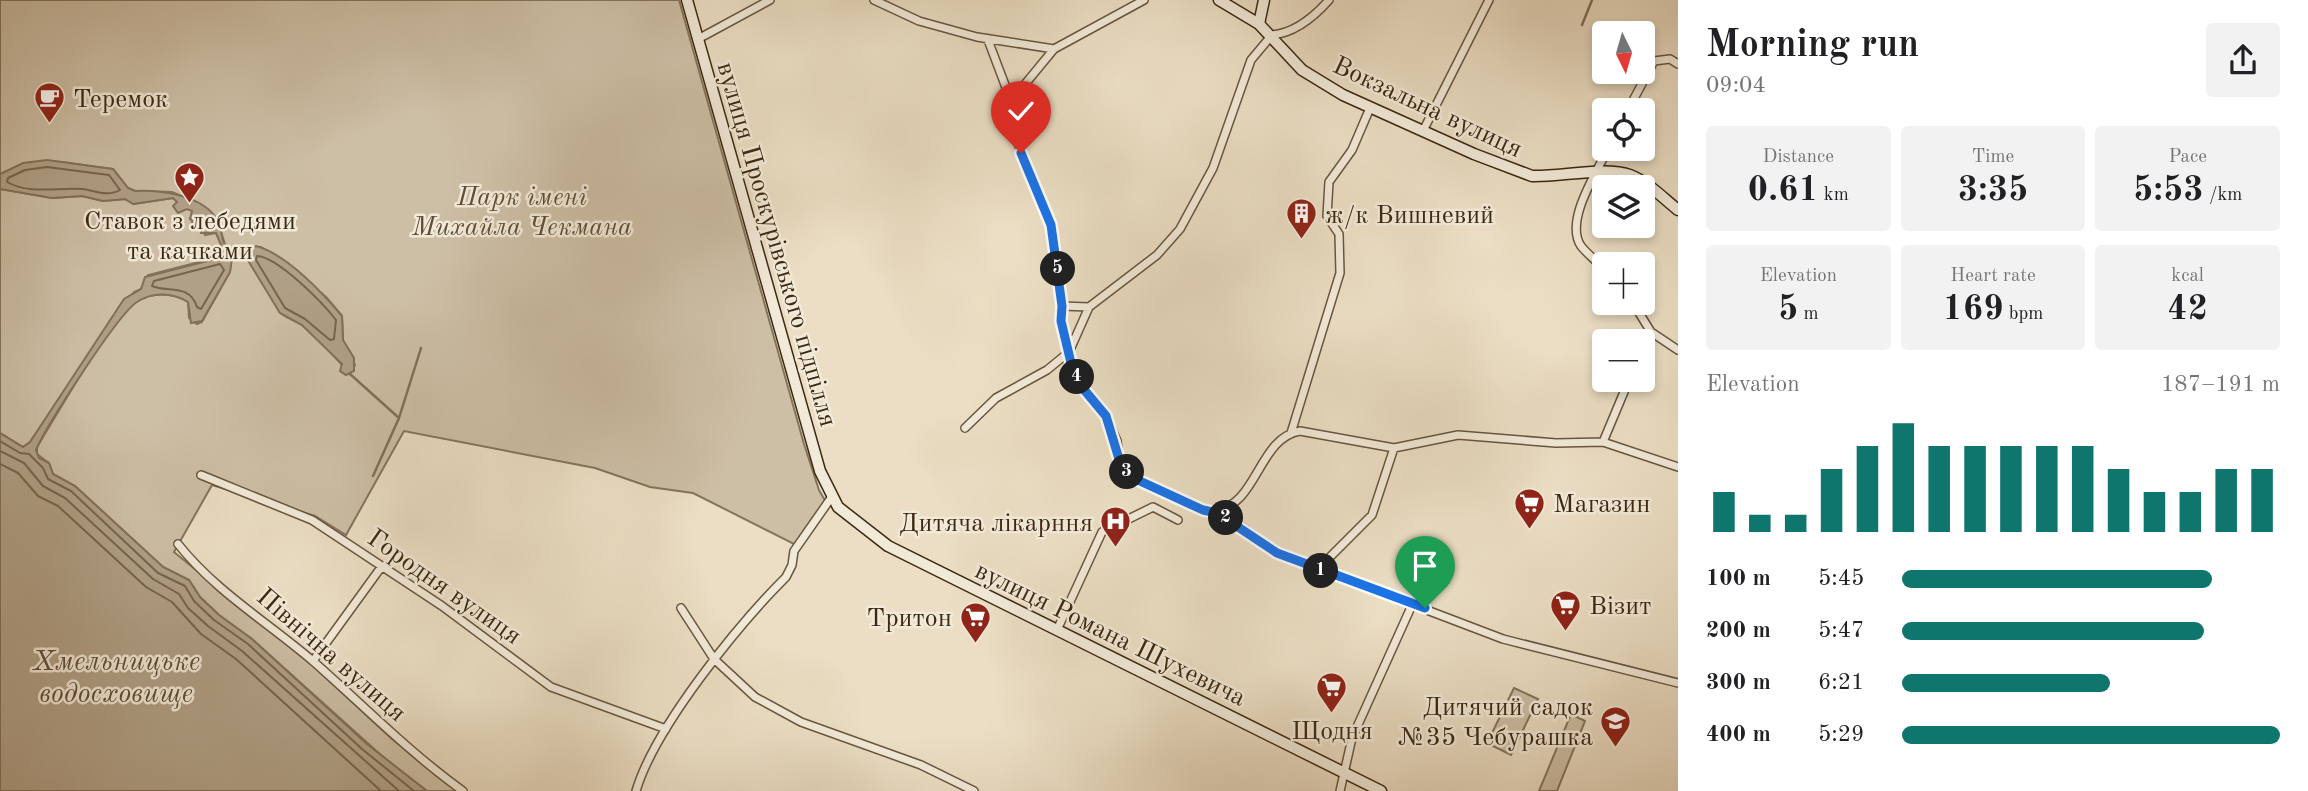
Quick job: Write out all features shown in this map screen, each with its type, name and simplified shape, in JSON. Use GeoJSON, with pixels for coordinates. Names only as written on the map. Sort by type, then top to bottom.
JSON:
{"type":"FeatureCollection","features":[{"type":"Feature","properties":{"kind":"main road","name":"вулиця Проскурівського підпілля"},"geometry":{"type":"LineString","coordinates":[[687,0],[820,471],[831,498]]}},
{"type":"Feature","properties":{"kind":"main road","name":"Вокзальна вулиця"},"geometry":{"type":"LineString","coordinates":[[1219,0],[1259,24],[1272,35],[1280,50],[1302,69],[1370,108],[1424,129],[1474,154],[1532,176],[1560,177],[1599,172],[1628,174],[1678,210]]}},
{"type":"Feature","properties":{"kind":"main road"},"geometry":{"type":"LineString","coordinates":[[1259,24],[1264,0]]}},
{"type":"Feature","properties":{"kind":"main road","name":"вулиця Романа Шухевича"},"geometry":{"type":"LineString","coordinates":[[831,498],[850,519],[888,546],[1381,791]]}},
{"type":"Feature","properties":{"kind":"street"},"geometry":{"type":"LineString","coordinates":[[698,40],[770,0]]}},
{"type":"Feature","properties":{"kind":"street"},"geometry":{"type":"LineString","coordinates":[[874,0],[919,21],[988,40],[1054,49]]}},
{"type":"Feature","properties":{"kind":"street"},"geometry":{"type":"LineString","coordinates":[[1013,106],[1016,95],[1054,49],[1144,0]]}},
{"type":"Feature","properties":{"kind":"street"},"geometry":{"type":"LineString","coordinates":[[965,428],[996,398],[1047,370],[1069,352],[1089,307],[1157,255],[1180,229],[1213,168],[1251,60],[1272,35],[1284,34],[1301,24],[1329,0]]}},
{"type":"Feature","properties":{"kind":"street"},"geometry":{"type":"LineString","coordinates":[[1424,129],[1489,0]]}},
{"type":"Feature","properties":{"kind":"street"},"geometry":{"type":"LineString","coordinates":[[988,40],[1013,106],[1015,136],[1051,225],[1062,306],[1061,321],[1072,367],[1081,386],[1106,416],[1119,459],[1129,476],[1203,510],[1217,513],[1277,553],[1317,570],[1503,639],[1678,683]]}},
{"type":"Feature","properties":{"kind":"street"},"geometry":{"type":"LineString","coordinates":[[1634,98],[1654,61],[1670,59],[1678,64]]}},
{"type":"Feature","properties":{"kind":"street"},"geometry":{"type":"LineString","coordinates":[[1203,510],[1230,507],[1247,489],[1282,440],[1291,433],[1340,273],[1339,234],[1327,216],[1329,182],[1352,150],[1370,108]]}},
{"type":"Feature","properties":{"kind":"street"},"geometry":{"type":"LineString","coordinates":[[1592,257],[1580,245],[1576,231],[1580,202],[1603,161]]}},
{"type":"Feature","properties":{"kind":"street"},"geometry":{"type":"LineString","coordinates":[[1062,306],[1089,307]]}},
{"type":"Feature","properties":{"kind":"street"},"geometry":{"type":"LineString","coordinates":[[1655,334],[1678,350]]}},
{"type":"Feature","properties":{"kind":"street"},"geometry":{"type":"LineString","coordinates":[[1603,442],[1624,392]]}},
{"type":"Feature","properties":{"kind":"street"},"geometry":{"type":"LineString","coordinates":[[1291,433],[1330,436],[1394,448],[1458,435],[1556,443],[1603,442],[1678,467]]}},
{"type":"Feature","properties":{"kind":"street"},"geometry":{"type":"LineString","coordinates":[[1317,570],[1372,514],[1394,448]]}},
{"type":"Feature","properties":{"kind":"street","name":"Городня вулиця"},"geometry":{"type":"LineString","coordinates":[[201,475],[312,520],[382,566],[551,687],[666,729]]}},
{"type":"Feature","properties":{"kind":"street"},"geometry":{"type":"LineString","coordinates":[[636,791],[666,729],[714,659],[786,577],[792,565],[794,551],[831,498]]}},
{"type":"Feature","properties":{"kind":"street"},"geometry":{"type":"LineString","coordinates":[[1057,630],[1102,531],[1153,507],[1178,520]]}},
{"type":"Feature","properties":{"kind":"street","name":"Північна вулиця"},"geometry":{"type":"LineString","coordinates":[[178,544],[200,571],[313,661],[395,736],[463,791]]}},
{"type":"Feature","properties":{"kind":"street"},"geometry":{"type":"LineString","coordinates":[[313,661],[382,566]]}},
{"type":"Feature","properties":{"kind":"street"},"geometry":{"type":"LineString","coordinates":[[1340,791],[1352,738],[1412,605]]}},
{"type":"Feature","properties":{"kind":"street"},"geometry":{"type":"LineString","coordinates":[[681,608],[714,659],[755,697],[801,722],[922,765],[974,791]]}},
{"type":"Feature","properties":{"kind":"green space","name":"Парк імені Михайла Чекмана"},"geometry":{"type":"Polygon","coordinates":[[[0,0],[679,0],[804,444],[819,490],[827,504],[798,546],[693,493],[650,487],[595,468],[404,431],[346,535],[315,516],[212,485],[174,552],[311,664],[392,739],[457,791],[427,791],[402,774],[252,639],[219,615],[200,597],[189,580],[163,567],[75,486],[53,474],[49,463],[37,454],[37,447],[84,370],[125,312],[142,299],[168,295],[188,302],[189,318],[197,324],[202,322],[230,272],[232,254],[236,251],[244,254],[282,314],[309,331],[350,374],[355,365],[343,340],[342,316],[327,298],[261,247],[250,248],[247,252],[226,247],[221,232],[189,199],[172,192],[135,191],[128,188],[113,169],[69,163],[31,163],[0,174],[0,0]]]}},
{"type":"Feature","properties":{"kind":"green space"},"geometry":{"type":"Polygon","coordinates":[[[0,189],[52,198],[82,196],[103,201],[125,199],[134,204],[173,198],[193,211],[192,223],[202,228],[205,235],[216,233],[224,250],[215,258],[148,275],[141,289],[134,292],[30,442],[23,447],[0,433],[0,189]]]}},
{"type":"Feature","properties":{"kind":"green space"},"geometry":{"type":"Polygon","coordinates":[[[1514,688],[1538,699],[1511,755],[1487,743],[1514,688]]]}},
{"type":"Feature","properties":{"kind":"green space"},"geometry":{"type":"Polygon","coordinates":[[[1571,714],[1585,721],[1557,791],[1539,791],[1571,714]]]}},
{"type":"Feature","properties":{"kind":"water","name":"Хмельницьке водосховище"},"geometry":{"type":"Polygon","coordinates":[[[47,160],[113,169],[128,188],[135,191],[169,193],[203,205],[218,221],[226,247],[247,252],[256,246],[279,257],[314,285],[342,316],[343,340],[354,358],[354,371],[346,375],[340,371],[342,364],[302,325],[280,313],[244,254],[233,252],[230,272],[202,321],[191,323],[188,302],[169,295],[143,299],[128,311],[83,371],[36,450],[39,458],[49,463],[53,474],[75,486],[163,567],[189,580],[200,597],[219,615],[252,639],[367,744],[427,791],[0,791],[0,433],[23,447],[30,442],[124,299],[141,289],[145,277],[215,259],[224,252],[216,233],[201,233],[202,228],[190,219],[192,211],[187,209],[178,213],[173,206],[177,202],[173,198],[133,204],[125,199],[103,201],[82,196],[52,198],[0,189],[0,174],[23,163],[47,160]]]}},
{"type":"Feature","properties":{"kind":"waterway"},"geometry":{"type":"LineString","coordinates":[[1582,25],[1592,0]]}},
{"type":"Feature","properties":{"kind":"waterway"},"geometry":{"type":"LineString","coordinates":[[399,418],[421,348]]}},
{"type":"Feature","properties":{"kind":"waterway"},"geometry":{"type":"LineString","coordinates":[[350,374],[399,418],[373,476]]}},
{"type":"Feature","properties":{"kind":"place","name":"Теремок"},"geometry":{"type":"Point","coordinates":[50,125]}},
{"type":"Feature","properties":{"kind":"place","name":"Ставок з лебедями та качками"},"geometry":{"type":"Point","coordinates":[190,204]}},
{"type":"Feature","properties":{"kind":"place","name":"ж/к Вишневий"},"geometry":{"type":"Point","coordinates":[1302,241]}},
{"type":"Feature","properties":{"kind":"place","name":"Магазин"},"geometry":{"type":"Point","coordinates":[1530,530]}},
{"type":"Feature","properties":{"kind":"place","name":"Дитяча лікарння"},"geometry":{"type":"Point","coordinates":[1116,549]}},
{"type":"Feature","properties":{"kind":"place","name":"Візит"},"geometry":{"type":"Point","coordinates":[1566,632]}},
{"type":"Feature","properties":{"kind":"place","name":"Тритон"},"geometry":{"type":"Point","coordinates":[975,644]}},
{"type":"Feature","properties":{"kind":"place","name":"Щодня"},"geometry":{"type":"Point","coordinates":[1332,714]}},
{"type":"Feature","properties":{"kind":"place","name":"Дитячий садок №35 Чебурашка"},"geometry":{"type":"Point","coordinates":[1616,748]}},
{"type":"Feature","properties":{"kind":"route"},"geometry":{"type":"LineString","coordinates":[[1021,153],[1051,225],[1062,306],[1061,321],[1072,367],[1081,386],[1106,416],[1116,441],[1119,459],[1129,476],[1203,510],[1217,513],[1242,527],[1277,553],[1425,608]]}}]}
